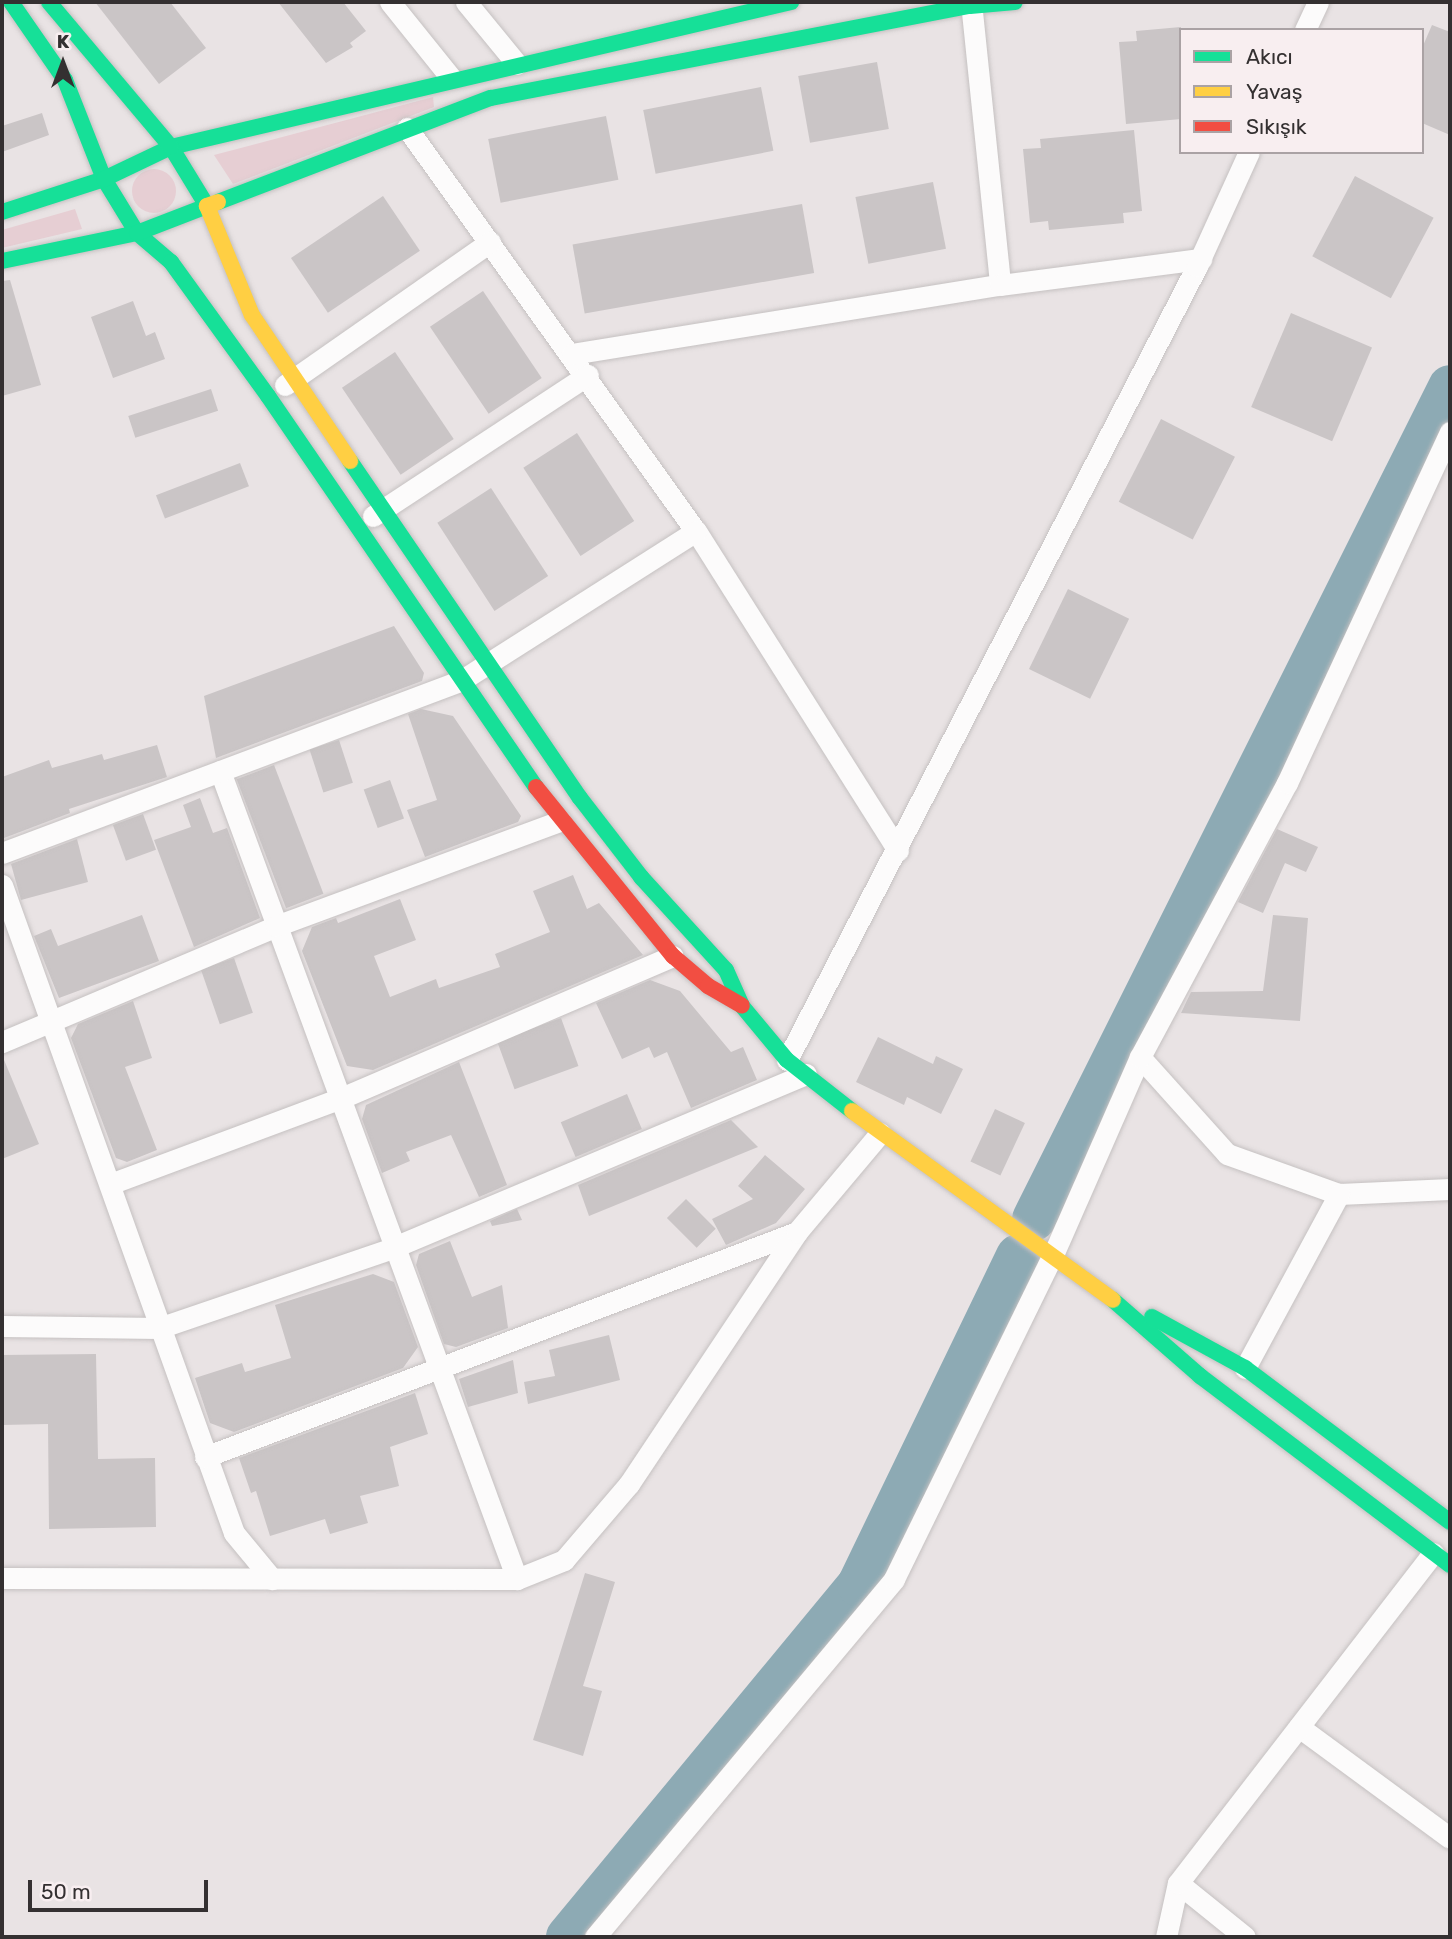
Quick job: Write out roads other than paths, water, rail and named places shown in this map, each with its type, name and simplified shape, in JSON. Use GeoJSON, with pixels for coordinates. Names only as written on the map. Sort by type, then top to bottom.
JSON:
{"type":"FeatureCollection","features":[{"type":"Feature","properties":{"kind":"main road"},"geometry":{"type":"LineString","coordinates":[[49,2],[137,112],[170,146],[208,205],[252,315],[488,663],[641,877],[726,970],[742,1006],[787,1060],[880,1133],[1099,1288],[1200,1376],[1442,1559]]}},
{"type":"Feature","properties":{"kind":"main road"},"geometry":{"type":"LineString","coordinates":[[2,212],[104,179],[170,146],[451,78],[791,2]]}},
{"type":"Feature","properties":{"kind":"main road"},"geometry":{"type":"LineString","coordinates":[[2,261],[137,233],[172,223],[208,205],[491,98],[970,4],[1014,2]]}},
{"type":"Feature","properties":{"kind":"main road"},"geometry":{"type":"LineString","coordinates":[[9,7],[65,80],[104,179],[137,233],[170,262],[268,396],[560,821],[673,956],[708,986],[742,1006]]}},
{"type":"Feature","properties":{"kind":"main road"},"geometry":{"type":"LineString","coordinates":[[1099,1288],[1245,1368],[1450,1522]]}},
{"type":"Feature","properties":{"kind":"street"},"geometry":{"type":"LineString","coordinates":[[390,2],[451,78]]}},
{"type":"Feature","properties":{"kind":"street"},"geometry":{"type":"LineString","coordinates":[[466,2],[517,64]]}},
{"type":"Feature","properties":{"kind":"street"},"geometry":{"type":"LineString","coordinates":[[1306,28],[1318,2]]}},
{"type":"Feature","properties":{"kind":"street"},"geometry":{"type":"LineString","coordinates":[[970,4],[1000,285]]}},
{"type":"Feature","properties":{"kind":"street"},"geometry":{"type":"LineString","coordinates":[[407,128],[588,375],[696,531],[898,851]]}},
{"type":"Feature","properties":{"kind":"street"},"geometry":{"type":"LineString","coordinates":[[787,1060],[898,851],[1200,259],[1248,154]]}},
{"type":"Feature","properties":{"kind":"street"},"geometry":{"type":"LineString","coordinates":[[268,396],[490,242]]}},
{"type":"Feature","properties":{"kind":"street"},"geometry":{"type":"LineString","coordinates":[[572,354],[1000,285],[1200,259]]}},
{"type":"Feature","properties":{"kind":"street"},"geometry":{"type":"LineString","coordinates":[[357,527],[588,375]]}},
{"type":"Feature","properties":{"kind":"street"},"geometry":{"type":"LineString","coordinates":[[595,1937],[894,1579],[1053,1255],[1140,1057],[1287,783],[1450,432]]}},
{"type":"Feature","properties":{"kind":"street"},"geometry":{"type":"LineString","coordinates":[[2,853],[462,680],[696,531]]}},
{"type":"Feature","properties":{"kind":"street"},"geometry":{"type":"LineString","coordinates":[[220,771],[392,1248],[517,1579]]}},
{"type":"Feature","properties":{"kind":"street"},"geometry":{"type":"LineString","coordinates":[[2,1042],[276,926],[560,821]]}},
{"type":"Feature","properties":{"kind":"street"},"geometry":{"type":"LineString","coordinates":[[2,885],[234,1533],[272,1579]]}},
{"type":"Feature","properties":{"kind":"street"},"geometry":{"type":"LineString","coordinates":[[110,1184],[339,1100],[673,956]]}},
{"type":"Feature","properties":{"kind":"street"},"geometry":{"type":"LineString","coordinates":[[1140,1057],[1227,1154],[1339,1194],[1450,1189]]}},
{"type":"Feature","properties":{"kind":"street"},"geometry":{"type":"LineString","coordinates":[[2,1326],[159,1328],[392,1248],[806,1074]]}},
{"type":"Feature","properties":{"kind":"street"},"geometry":{"type":"LineString","coordinates":[[2,1578],[517,1579],[564,1560],[629,1483],[797,1232],[880,1133]]}},
{"type":"Feature","properties":{"kind":"street"},"geometry":{"type":"LineString","coordinates":[[1245,1368],[1339,1194]]}},
{"type":"Feature","properties":{"kind":"street"},"geometry":{"type":"LineString","coordinates":[[205,1457],[797,1232]]}},
{"type":"Feature","properties":{"kind":"street"},"geometry":{"type":"LineString","coordinates":[[1166,1937],[1178,1883],[1299,1727],[1442,1559]]}},
{"type":"Feature","properties":{"kind":"street"},"geometry":{"type":"LineString","coordinates":[[1299,1727],[1450,1838]]}},
{"type":"Feature","properties":{"kind":"street"},"geometry":{"type":"LineString","coordinates":[[1178,1883],[1245,1937]]}},
{"type":"Feature","properties":{"kind":"waterway"},"geometry":{"type":"LineString","coordinates":[[1034,1219],[1450,387]]}},
{"type":"Feature","properties":{"kind":"waterway"},"geometry":{"type":"LineString","coordinates":[[568,1937],[859,1585],[1018,1256]]}}]}
